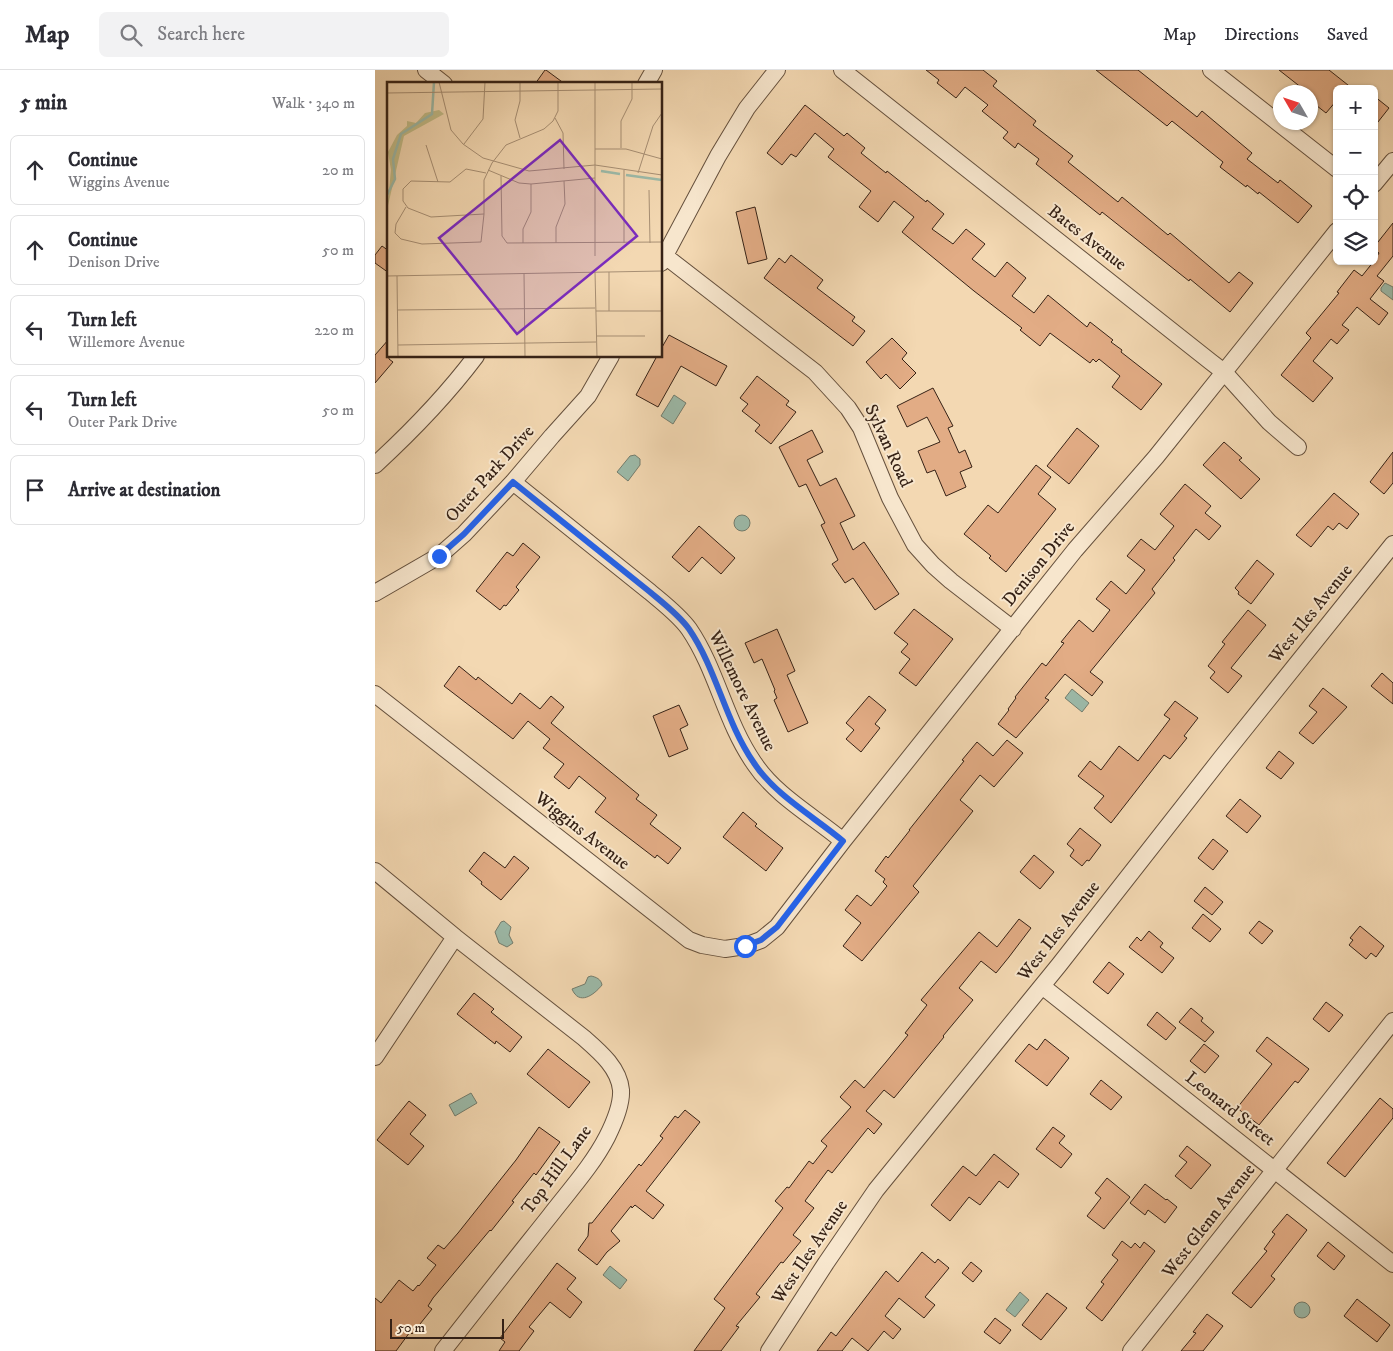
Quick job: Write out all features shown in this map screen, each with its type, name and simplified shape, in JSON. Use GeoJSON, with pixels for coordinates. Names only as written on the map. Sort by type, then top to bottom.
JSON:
{"type":"FeatureCollection","features":[{"type":"Feature","properties":{"kind":"street"},"geometry":{"type":"LineString","coordinates":[[426,70],[441,82]]}},
{"type":"Feature","properties":{"kind":"street"},"geometry":{"type":"LineString","coordinates":[[647,82],[654,70]]}},
{"type":"Feature","properties":{"kind":"street"},"geometry":{"type":"LineString","coordinates":[[663,260],[723,148],[747,108],[777,70]]}},
{"type":"Feature","properties":{"kind":"street","name":"Bates Avenue"},"geometry":{"type":"LineString","coordinates":[[842,70],[1224,372],[1269,422],[1298,447]]}},
{"type":"Feature","properties":{"kind":"street"},"geometry":{"type":"LineString","coordinates":[[1211,70],[1333,166]]}},
{"type":"Feature","properties":{"kind":"street"},"geometry":{"type":"LineString","coordinates":[[1378,179],[1393,160]]}},
{"type":"Feature","properties":{"kind":"street","name":"Denison Drive"},"geometry":{"type":"LineString","coordinates":[[777,927],[843,841],[1075,550],[1156,458],[1333,236]]}},
{"type":"Feature","properties":{"kind":"street","name":"Sylvan Road"},"geometry":{"type":"LineString","coordinates":[[663,260],[815,372],[848,408],[861,428],[890,498],[915,545],[951,581],[1013,629]]}},
{"type":"Feature","properties":{"kind":"street"},"geometry":{"type":"LineString","coordinates":[[375,465],[415,428],[460,378],[475,358]]}},
{"type":"Feature","properties":{"kind":"street","name":"Outer Park Drive"},"geometry":{"type":"LineString","coordinates":[[375,594],[439,556],[464,534],[513,482],[551,436],[588,396],[610,358]]}},
{"type":"Feature","properties":{"kind":"street","name":"Willemore Avenue"},"geometry":{"type":"LineString","coordinates":[[513,482],[668,607],[688,628],[703,653],[730,720],[755,765],[785,795],[843,841]]}},
{"type":"Feature","properties":{"kind":"street","name":"West Iles Avenue"},"geometry":{"type":"LineString","coordinates":[[769,1351],[876,1190],[1042,986],[1222,756],[1393,544]]}},
{"type":"Feature","properties":{"kind":"street","name":"Wiggins Avenue"},"geometry":{"type":"LineString","coordinates":[[375,694],[689,940],[702,945],[725,949],[745,946],[761,940],[777,927]]}},
{"type":"Feature","properties":{"kind":"street","name":"Top Hill Lane"},"geometry":{"type":"LineString","coordinates":[[375,871],[455,937],[584,1038],[610,1064],[618,1078],[621,1091],[616,1117],[610,1131],[585,1170],[443,1351]]}},
{"type":"Feature","properties":{"kind":"street"},"geometry":{"type":"LineString","coordinates":[[375,1057],[455,937]]}},
{"type":"Feature","properties":{"kind":"street","name":"Leonard Street"},"geometry":{"type":"LineString","coordinates":[[1042,986],[1393,1264]]}},
{"type":"Feature","properties":{"kind":"street","name":"West Glenn Avenue"},"geometry":{"type":"LineString","coordinates":[[1131,1351],[1393,1021]]}},
{"type":"Feature","properties":{"kind":"shaded area"},"geometry":{"type":"Polygon","coordinates":[[[1385,283],[1393,287],[1393,300],[1381,291],[1385,283]]]}},
{"type":"Feature","properties":{"kind":"shaded area"},"geometry":{"type":"Polygon","coordinates":[[[674,395],[686,403],[673,424],[661,416],[674,395]]]}},
{"type":"Feature","properties":{"kind":"shaded area"},"geometry":{"type":"Polygon","coordinates":[[[635,455],[640,459],[640,465],[628,481],[617,472],[630,456],[635,455]]]}},
{"type":"Feature","properties":{"kind":"shaded area"},"geometry":{"type":"Polygon","coordinates":[[[739,515],[745,515],[750,520],[748,529],[739,531],[734,526],[734,520],[739,515]]]}},
{"type":"Feature","properties":{"kind":"shaded area"},"geometry":{"type":"Polygon","coordinates":[[[1072,689],[1089,703],[1082,712],[1065,698],[1072,689]]]}},
{"type":"Feature","properties":{"kind":"shaded area"},"geometry":{"type":"Polygon","coordinates":[[[504,921],[511,927],[509,935],[513,943],[507,947],[499,943],[495,932],[501,922],[504,921]]]}},
{"type":"Feature","properties":{"kind":"shaded area"},"geometry":{"type":"Polygon","coordinates":[[[591,976],[601,981],[602,985],[591,995],[579,997],[572,989],[585,984],[588,977],[591,976]]]}},
{"type":"Feature","properties":{"kind":"shaded area"},"geometry":{"type":"Polygon","coordinates":[[[471,1093],[477,1103],[455,1116],[449,1105],[471,1093]]]}},
{"type":"Feature","properties":{"kind":"shaded area"},"geometry":{"type":"Polygon","coordinates":[[[610,1266],[627,1280],[620,1289],[603,1275],[610,1266]]]}},
{"type":"Feature","properties":{"kind":"shaded area"},"geometry":{"type":"Polygon","coordinates":[[[1020,1292],[1029,1300],[1015,1317],[1006,1310],[1020,1292]]]}},
{"type":"Feature","properties":{"kind":"shaded area"},"geometry":{"type":"Polygon","coordinates":[[[1299,1302],[1305,1302],[1310,1307],[1308,1316],[1299,1318],[1294,1313],[1294,1307],[1299,1302]]]}},
{"type":"Feature","properties":{"kind":"building"},"geometry":{"type":"Polygon","coordinates":[[[546,70],[562,82],[536,82],[546,70]]]}},
{"type":"Feature","properties":{"kind":"building"},"geometry":{"type":"Polygon","coordinates":[[[926,70],[983,70],[997,81],[993,86],[1036,121],[1033,125],[1073,156],[1068,162],[1118,202],[1122,197],[1168,235],[1170,233],[1229,283],[1239,272],[1253,283],[1230,312],[1190,279],[1189,281],[1102,212],[1100,215],[1036,164],[1039,159],[1018,143],[1015,148],[1003,138],[1008,132],[982,111],[988,105],[965,87],[956,98],[937,83],[939,80],[926,70]]]}},
{"type":"Feature","properties":{"kind":"building"},"geometry":{"type":"Polygon","coordinates":[[[1096,70],[1138,70],[1197,117],[1202,111],[1252,153],[1247,159],[1278,183],[1280,180],[1312,206],[1298,223],[1259,192],[1258,194],[1247,185],[1246,187],[1220,167],[1223,162],[1172,121],[1167,126],[1096,70]]]}},
{"type":"Feature","properties":{"kind":"building"},"geometry":{"type":"Polygon","coordinates":[[[1279,70],[1329,70],[1348,85],[1333,85],[1333,105],[1326,113],[1318,107],[1318,85],[1298,85],[1279,70]]]}},
{"type":"Feature","properties":{"kind":"building"},"geometry":{"type":"Polygon","coordinates":[[[1378,99],[1389,108],[1378,122],[1378,99]]]}},
{"type":"Feature","properties":{"kind":"building"},"geometry":{"type":"Polygon","coordinates":[[[805,105],[844,136],[847,133],[865,148],[861,153],[944,214],[932,229],[953,244],[966,229],[985,244],[972,259],[995,277],[1007,262],[1026,278],[1012,296],[1034,313],[1048,295],[1087,327],[1090,322],[1113,340],[1111,342],[1122,350],[1121,352],[1162,384],[1141,410],[1112,387],[1120,376],[1099,359],[1096,362],[1093,359],[1090,363],[1050,333],[1040,346],[1020,330],[1022,328],[902,232],[914,217],[894,201],[878,222],[859,207],[871,191],[828,157],[834,149],[815,133],[796,157],[791,154],[782,165],[767,153],[805,105]]]}},
{"type":"Feature","properties":{"kind":"building"},"geometry":{"type":"Polygon","coordinates":[[[755,207],[767,259],[748,264],[736,212],[755,207]]]}},
{"type":"Feature","properties":{"kind":"building"},"geometry":{"type":"Polygon","coordinates":[[[1393,223],[1393,256],[1377,276],[1384,281],[1370,299],[1388,313],[1379,325],[1357,307],[1342,325],[1349,330],[1337,344],[1331,339],[1313,361],[1333,378],[1313,402],[1281,375],[1311,338],[1306,333],[1339,293],[1337,292],[1354,270],[1362,276],[1371,265],[1378,265],[1378,242],[1393,223]]]}},
{"type":"Feature","properties":{"kind":"building"},"geometry":{"type":"Polygon","coordinates":[[[382,246],[387,250],[387,272],[375,263],[375,255],[382,246]]]}},
{"type":"Feature","properties":{"kind":"building"},"geometry":{"type":"Polygon","coordinates":[[[791,255],[823,280],[817,288],[855,317],[852,321],[865,331],[853,346],[764,278],[779,258],[785,263],[791,255]]]}},
{"type":"Feature","properties":{"kind":"building"},"geometry":{"type":"Polygon","coordinates":[[[669,335],[727,366],[716,386],[681,366],[658,407],[636,395],[656,358],[663,358],[663,346],[669,335]]]}},
{"type":"Feature","properties":{"kind":"building"},"geometry":{"type":"Polygon","coordinates":[[[892,338],[907,353],[902,359],[916,373],[900,389],[886,374],[881,379],[866,362],[892,338]]]}},
{"type":"Feature","properties":{"kind":"building"},"geometry":{"type":"Polygon","coordinates":[[[387,341],[387,358],[393,362],[375,383],[375,355],[387,341]]]}},
{"type":"Feature","properties":{"kind":"building"},"geometry":{"type":"Polygon","coordinates":[[[757,376],[789,401],[786,405],[796,412],[771,444],[755,431],[760,425],[742,411],[748,404],[740,398],[757,376]]]}},
{"type":"Feature","properties":{"kind":"building"},"geometry":{"type":"Polygon","coordinates":[[[933,388],[953,426],[948,428],[959,453],[965,450],[972,467],[960,472],[966,487],[946,496],[935,470],[927,473],[918,451],[940,442],[927,417],[907,427],[897,406],[933,388]]]}},
{"type":"Feature","properties":{"kind":"building"},"geometry":{"type":"Polygon","coordinates":[[[1077,428],[1099,446],[1069,484],[1047,466],[1077,428]]]}},
{"type":"Feature","properties":{"kind":"building"},"geometry":{"type":"Polygon","coordinates":[[[812,430],[823,452],[807,460],[820,486],[836,478],[855,516],[840,523],[853,550],[864,542],[899,594],[875,610],[853,578],[845,583],[832,564],[838,560],[821,525],[825,523],[806,484],[799,487],[779,447],[812,430]]]}},
{"type":"Feature","properties":{"kind":"building"},"geometry":{"type":"Polygon","coordinates":[[[1224,442],[1242,458],[1239,460],[1260,479],[1241,499],[1203,465],[1224,442]]]}},
{"type":"Feature","properties":{"kind":"building"},"geometry":{"type":"Polygon","coordinates":[[[1393,452],[1393,483],[1384,494],[1370,482],[1393,452]]]}},
{"type":"Feature","properties":{"kind":"building"},"geometry":{"type":"Polygon","coordinates":[[[1036,465],[1051,477],[1038,494],[1056,509],[1006,572],[989,558],[991,556],[964,534],[988,505],[998,513],[1036,465]]]}},
{"type":"Feature","properties":{"kind":"building"},"geometry":{"type":"Polygon","coordinates":[[[1185,484],[1211,506],[1205,513],[1221,526],[1209,540],[1196,529],[1173,558],[1175,560],[1152,589],[1155,593],[1090,672],[1103,682],[1092,696],[1065,674],[1045,698],[1049,700],[1016,738],[998,724],[1009,710],[1015,697],[1042,663],[1046,666],[1064,643],[1061,642],[1079,620],[1093,632],[1110,610],[1096,599],[1111,581],[1126,594],[1145,570],[1127,556],[1141,539],[1155,550],[1174,526],[1160,514],[1185,484]]]}},
{"type":"Feature","properties":{"kind":"building"},"geometry":{"type":"Polygon","coordinates":[[[1334,493],[1359,514],[1347,529],[1339,523],[1333,530],[1328,526],[1311,547],[1296,535],[1334,493]]]}},
{"type":"Feature","properties":{"kind":"building"},"geometry":{"type":"Polygon","coordinates":[[[699,526],[735,558],[721,574],[702,557],[689,572],[672,557],[699,526]]]}},
{"type":"Feature","properties":{"kind":"building"},"geometry":{"type":"Polygon","coordinates":[[[523,543],[540,557],[516,587],[519,590],[506,606],[504,605],[500,610],[476,591],[507,552],[513,556],[523,543]]]}},
{"type":"Feature","properties":{"kind":"building"},"geometry":{"type":"Polygon","coordinates":[[[1257,560],[1274,574],[1251,604],[1238,594],[1239,592],[1235,588],[1257,560]]]}},
{"type":"Feature","properties":{"kind":"building"},"geometry":{"type":"Polygon","coordinates":[[[914,609],[953,639],[916,686],[899,673],[910,659],[901,652],[908,644],[894,633],[914,609]]]}},
{"type":"Feature","properties":{"kind":"building"},"geometry":{"type":"Polygon","coordinates":[[[1248,610],[1266,625],[1231,668],[1242,676],[1228,693],[1210,678],[1215,672],[1208,666],[1225,644],[1222,642],[1248,610]]]}},
{"type":"Feature","properties":{"kind":"building"},"geometry":{"type":"Polygon","coordinates":[[[777,629],[795,671],[787,675],[808,723],[788,732],[774,700],[777,698],[775,690],[762,659],[754,663],[745,643],[777,629]]]}},
{"type":"Feature","properties":{"kind":"building"},"geometry":{"type":"Polygon","coordinates":[[[459,666],[476,680],[478,677],[512,704],[520,693],[540,709],[551,696],[564,707],[551,723],[639,795],[636,799],[657,815],[650,824],[681,848],[668,864],[657,855],[655,858],[595,812],[606,798],[579,776],[569,789],[554,777],[564,764],[543,748],[550,739],[528,721],[513,739],[444,686],[459,666]]]}},
{"type":"Feature","properties":{"kind":"building"},"geometry":{"type":"Polygon","coordinates":[[[1382,673],[1393,683],[1393,704],[1371,686],[1382,673]]]}},
{"type":"Feature","properties":{"kind":"building"},"geometry":{"type":"Polygon","coordinates":[[[1323,688],[1347,707],[1313,744],[1299,733],[1317,712],[1309,706],[1323,688]]]}},
{"type":"Feature","properties":{"kind":"building"},"geometry":{"type":"Polygon","coordinates":[[[869,696],[886,710],[875,724],[880,728],[861,752],[846,739],[854,730],[846,723],[869,696]]]}},
{"type":"Feature","properties":{"kind":"building"},"geometry":{"type":"Polygon","coordinates":[[[1175,701],[1198,718],[1184,736],[1187,738],[1170,759],[1164,755],[1111,823],[1094,808],[1104,796],[1078,776],[1090,761],[1101,770],[1119,746],[1138,761],[1170,719],[1164,715],[1175,701]]]}},
{"type":"Feature","properties":{"kind":"building"},"geometry":{"type":"Polygon","coordinates":[[[679,705],[688,725],[680,729],[688,749],[669,757],[653,716],[679,705]]]}},
{"type":"Feature","properties":{"kind":"building"},"geometry":{"type":"Polygon","coordinates":[[[1007,740],[1023,753],[994,787],[980,775],[960,800],[973,811],[913,886],[919,892],[862,961],[843,946],[861,923],[845,910],[857,895],[871,906],[887,886],[883,882],[885,879],[875,871],[886,856],[888,858],[977,742],[993,756],[1007,740]]]}},
{"type":"Feature","properties":{"kind":"building"},"geometry":{"type":"Polygon","coordinates":[[[1279,751],[1294,763],[1281,779],[1266,768],[1279,751]]]}},
{"type":"Feature","properties":{"kind":"building"},"geometry":{"type":"Polygon","coordinates":[[[1240,799],[1261,816],[1247,833],[1226,816],[1240,799]]]}},
{"type":"Feature","properties":{"kind":"building"},"geometry":{"type":"Polygon","coordinates":[[[743,812],[757,824],[755,826],[783,848],[766,871],[723,837],[743,812]]]}},
{"type":"Feature","properties":{"kind":"building"},"geometry":{"type":"Polygon","coordinates":[[[1080,828],[1101,845],[1089,861],[1087,860],[1082,866],[1070,856],[1074,850],[1067,844],[1080,828]]]}},
{"type":"Feature","properties":{"kind":"building"},"geometry":{"type":"Polygon","coordinates":[[[1213,839],[1228,851],[1213,870],[1198,858],[1213,839]]]}},
{"type":"Feature","properties":{"kind":"building"},"geometry":{"type":"Polygon","coordinates":[[[484,852],[505,868],[514,856],[529,868],[501,900],[481,884],[482,882],[469,871],[484,852]]]}},
{"type":"Feature","properties":{"kind":"building"},"geometry":{"type":"Polygon","coordinates":[[[1034,855],[1054,872],[1040,889],[1020,872],[1034,855]]]}},
{"type":"Feature","properties":{"kind":"building"},"geometry":{"type":"Polygon","coordinates":[[[1205,887],[1223,902],[1212,915],[1194,901],[1205,887]]]}},
{"type":"Feature","properties":{"kind":"building"},"geometry":{"type":"Polygon","coordinates":[[[1203,914],[1221,929],[1210,942],[1192,928],[1203,914]]]}},
{"type":"Feature","properties":{"kind":"building"},"geometry":{"type":"Polygon","coordinates":[[[1019,919],[1031,928],[1009,957],[996,973],[981,961],[959,988],[973,1000],[894,1098],[884,1090],[866,1111],[882,1124],[874,1134],[868,1128],[832,1173],[828,1170],[805,1201],[814,1208],[793,1235],[801,1241],[783,1263],[781,1262],[756,1294],[760,1297],[736,1326],[739,1327],[721,1351],[694,1351],[725,1308],[714,1299],[783,1208],[775,1201],[787,1187],[789,1188],[809,1161],[813,1164],[827,1146],[821,1141],[851,1107],[840,1097],[855,1080],[864,1088],[886,1062],[908,1035],[905,1033],[927,1005],[921,1000],[979,932],[997,947],[1019,919]]]}},
{"type":"Feature","properties":{"kind":"building"},"geometry":{"type":"Polygon","coordinates":[[[1259,921],[1273,931],[1262,944],[1249,933],[1259,921]]]}},
{"type":"Feature","properties":{"kind":"building"},"geometry":{"type":"Polygon","coordinates":[[[1360,926],[1384,946],[1376,957],[1371,953],[1366,959],[1349,945],[1353,940],[1350,938],[1360,926]]]}},
{"type":"Feature","properties":{"kind":"building"},"geometry":{"type":"Polygon","coordinates":[[[1149,931],[1163,943],[1160,947],[1174,958],[1162,973],[1129,947],[1137,937],[1141,941],[1149,931]]]}},
{"type":"Feature","properties":{"kind":"building"},"geometry":{"type":"Polygon","coordinates":[[[1109,962],[1124,974],[1108,994],[1093,982],[1109,962]]]}},
{"type":"Feature","properties":{"kind":"building"},"geometry":{"type":"Polygon","coordinates":[[[474,993],[494,1009],[491,1012],[522,1037],[510,1052],[496,1041],[495,1044],[457,1014],[474,993]]]}},
{"type":"Feature","properties":{"kind":"building"},"geometry":{"type":"Polygon","coordinates":[[[1326,1002],[1343,1015],[1329,1032],[1313,1019],[1326,1002]]]}},
{"type":"Feature","properties":{"kind":"building"},"geometry":{"type":"Polygon","coordinates":[[[1191,1008],[1203,1018],[1201,1021],[1214,1032],[1205,1042],[1179,1022],[1191,1008]]]}},
{"type":"Feature","properties":{"kind":"building"},"geometry":{"type":"Polygon","coordinates":[[[1157,1012],[1176,1028],[1166,1040],[1147,1025],[1157,1012]]]}},
{"type":"Feature","properties":{"kind":"building"},"geometry":{"type":"Polygon","coordinates":[[[1267,1037],[1309,1069],[1298,1083],[1295,1081],[1259,1125],[1237,1108],[1272,1064],[1256,1051],[1267,1037]]]}},
{"type":"Feature","properties":{"kind":"building"},"geometry":{"type":"Polygon","coordinates":[[[1045,1039],[1069,1058],[1047,1086],[1015,1061],[1029,1044],[1037,1050],[1045,1039]]]}},
{"type":"Feature","properties":{"kind":"building"},"geometry":{"type":"Polygon","coordinates":[[[1204,1044],[1219,1056],[1205,1073],[1190,1061],[1204,1044]]]}},
{"type":"Feature","properties":{"kind":"building"},"geometry":{"type":"Polygon","coordinates":[[[548,1049],[590,1082],[569,1108],[527,1074],[548,1049]]]}},
{"type":"Feature","properties":{"kind":"building"},"geometry":{"type":"Polygon","coordinates":[[[1101,1080],[1122,1097],[1111,1110],[1090,1094],[1101,1080]]]}},
{"type":"Feature","properties":{"kind":"building"},"geometry":{"type":"Polygon","coordinates":[[[1380,1098],[1393,1109],[1393,1118],[1345,1177],[1327,1163],[1380,1098]]]}},
{"type":"Feature","properties":{"kind":"building"},"geometry":{"type":"Polygon","coordinates":[[[409,1101],[426,1115],[410,1134],[424,1146],[408,1165],[377,1140],[409,1101]]]}},
{"type":"Feature","properties":{"kind":"building"},"geometry":{"type":"Polygon","coordinates":[[[685,1110],[700,1122],[646,1191],[664,1205],[653,1219],[635,1205],[632,1208],[631,1206],[611,1231],[620,1241],[607,1252],[597,1265],[578,1250],[588,1236],[589,1223],[592,1223],[639,1164],[641,1166],[663,1138],[660,1136],[675,1116],[678,1118],[685,1110]]]}},
{"type":"Feature","properties":{"kind":"building"},"geometry":{"type":"Polygon","coordinates":[[[539,1127],[560,1142],[536,1175],[534,1173],[491,1231],[433,1298],[428,1306],[432,1309],[412,1334],[410,1332],[396,1351],[375,1351],[375,1298],[381,1303],[399,1280],[413,1291],[419,1286],[436,1265],[427,1258],[438,1245],[444,1249],[458,1233],[516,1160],[539,1127]]]}},
{"type":"Feature","properties":{"kind":"building"},"geometry":{"type":"Polygon","coordinates":[[[1053,1127],[1065,1136],[1059,1143],[1072,1154],[1061,1168],[1036,1149],[1053,1127]]]}},
{"type":"Feature","properties":{"kind":"building"},"geometry":{"type":"Polygon","coordinates":[[[1187,1146],[1211,1165],[1191,1189],[1175,1176],[1187,1162],[1179,1156],[1187,1146]]]}},
{"type":"Feature","properties":{"kind":"building"},"geometry":{"type":"Polygon","coordinates":[[[994,1154],[1019,1174],[1008,1188],[999,1181],[980,1205],[969,1197],[950,1221],[931,1205],[963,1166],[976,1176],[994,1154]]]}},
{"type":"Feature","properties":{"kind":"building"},"geometry":{"type":"Polygon","coordinates":[[[1107,1178],[1130,1197],[1104,1229],[1087,1216],[1101,1198],[1095,1193],[1107,1178]]]}},
{"type":"Feature","properties":{"kind":"building"},"geometry":{"type":"Polygon","coordinates":[[[1145,1184],[1177,1207],[1165,1223],[1148,1210],[1145,1215],[1130,1203],[1145,1184]]]}},
{"type":"Feature","properties":{"kind":"building"},"geometry":{"type":"Polygon","coordinates":[[[1287,1214],[1307,1230],[1271,1276],[1275,1279],[1251,1308],[1232,1293],[1267,1251],[1264,1249],[1275,1234],[1272,1232],[1287,1214]]]}},
{"type":"Feature","properties":{"kind":"building"},"geometry":{"type":"Polygon","coordinates":[[[1122,1241],[1131,1248],[1135,1243],[1140,1248],[1144,1242],[1155,1251],[1102,1321],[1086,1308],[1104,1284],[1101,1282],[1118,1260],[1112,1255],[1122,1241]]]}},
{"type":"Feature","properties":{"kind":"building"},"geometry":{"type":"Polygon","coordinates":[[[1328,1242],[1345,1256],[1334,1270],[1317,1256],[1328,1242]]]}},
{"type":"Feature","properties":{"kind":"building"},"geometry":{"type":"Polygon","coordinates":[[[922,1252],[935,1263],[938,1259],[949,1268],[925,1297],[935,1305],[924,1318],[899,1298],[885,1316],[901,1329],[893,1339],[884,1331],[868,1351],[852,1338],[842,1351],[817,1351],[831,1332],[836,1336],[886,1271],[898,1282],[922,1252]]]}},
{"type":"Feature","properties":{"kind":"building"},"geometry":{"type":"Polygon","coordinates":[[[971,1262],[982,1271],[973,1282],[962,1273],[971,1262]]]}},
{"type":"Feature","properties":{"kind":"building"},"geometry":{"type":"Polygon","coordinates":[[[557,1263],[576,1278],[567,1289],[582,1302],[570,1318],[550,1302],[529,1327],[534,1331],[519,1351],[499,1351],[505,1342],[500,1338],[557,1263]]]}},
{"type":"Feature","properties":{"kind":"building"},"geometry":{"type":"Polygon","coordinates":[[[1047,1293],[1067,1308],[1041,1340],[1022,1325],[1047,1293]]]}},
{"type":"Feature","properties":{"kind":"building"},"geometry":{"type":"Polygon","coordinates":[[[1357,1299],[1390,1325],[1377,1342],[1344,1316],[1357,1299]]]}},
{"type":"Feature","properties":{"kind":"building"},"geometry":{"type":"Polygon","coordinates":[[[1207,1314],[1223,1326],[1203,1351],[1181,1351],[1196,1333],[1193,1332],[1207,1314]]]}},
{"type":"Feature","properties":{"kind":"building"},"geometry":{"type":"Polygon","coordinates":[[[995,1318],[1011,1330],[1000,1344],[984,1332],[995,1318]]]}},
{"type":"Feature","properties":{"kind":"route"},"geometry":{"type":"LineString","coordinates":[[439,556],[464,534],[513,482],[668,607],[688,628],[703,653],[730,720],[755,765],[785,795],[843,841],[777,927],[761,940],[745,946]]}}]}
